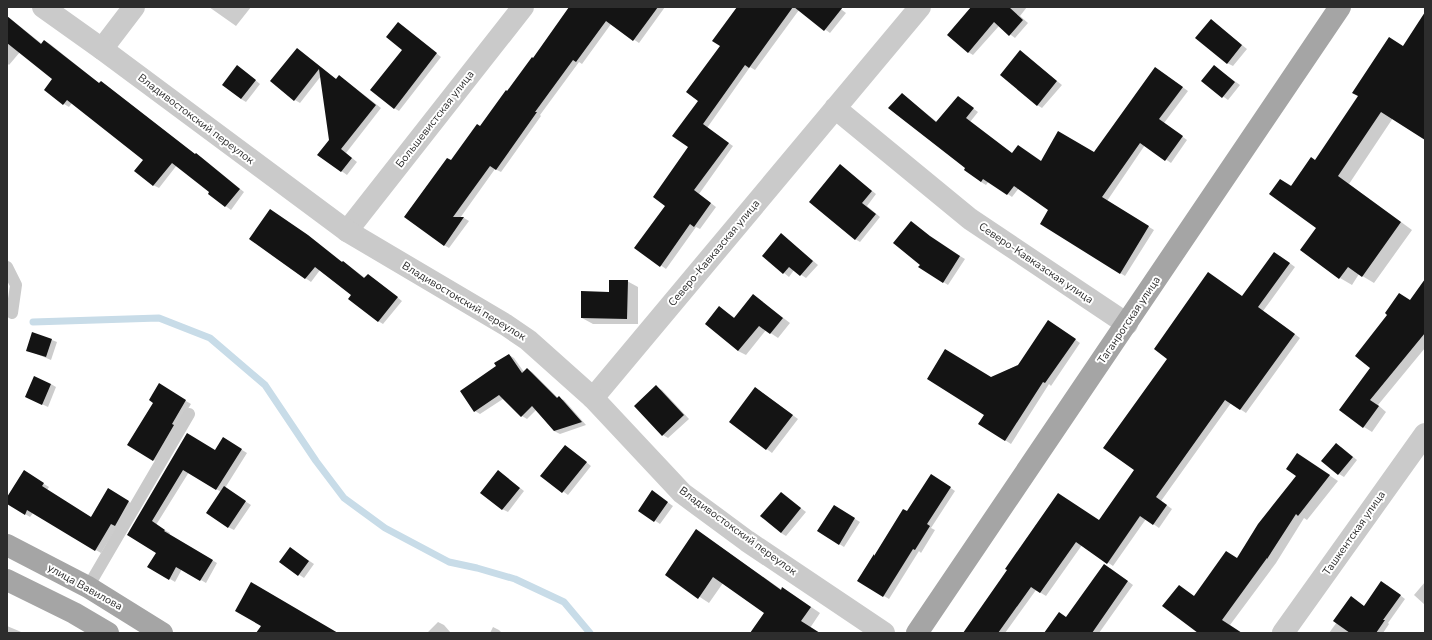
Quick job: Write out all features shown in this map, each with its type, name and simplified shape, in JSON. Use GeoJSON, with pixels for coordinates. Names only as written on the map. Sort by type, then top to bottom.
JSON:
{"type":"FeatureCollection","features":[{"type":"Feature","properties":{"kind":"main road","name":"Таганрогская улица"},"geometry":{"type":"LineString","coordinates":[[917,633],[1340,7]]}},
{"type":"Feature","properties":{"kind":"main road","name":"улица Вавилова"},"geometry":{"type":"LineString","coordinates":[[7,545],[88,587],[162,633]]}},
{"type":"Feature","properties":{"kind":"main road"},"geometry":{"type":"LineString","coordinates":[[7,580],[74,613],[108,633]]}},
{"type":"Feature","properties":{"kind":"street","name":"Владивостокский переулок"},"geometry":{"type":"LineString","coordinates":[[43,7],[347,231],[506,325],[528,340],[593,398],[682,493],[747,541],[884,633]]}},
{"type":"Feature","properties":{"kind":"street"},"geometry":{"type":"LineString","coordinates":[[102,49],[134,7]]}},
{"type":"Feature","properties":{"kind":"street","name":"Большевистская улица"},"geometry":{"type":"LineString","coordinates":[[347,231],[524,7]]}},
{"type":"Feature","properties":{"kind":"street","name":"Северо-Кавказская улица"},"geometry":{"type":"LineString","coordinates":[[593,398],[920,7]]}},
{"type":"Feature","properties":{"kind":"street","name":"Северо-Кавказская улица"},"geometry":{"type":"LineString","coordinates":[[835,108],[970,218],[1127,324]]}},
{"type":"Feature","properties":{"kind":"street","name":"Ташкентская улица"},"geometry":{"type":"LineString","coordinates":[[1283,633],[1425,434]]}},
{"type":"Feature","properties":{"kind":"lane"},"geometry":{"type":"LineString","coordinates":[[7,267],[16,285],[12,312]]}},
{"type":"Feature","properties":{"kind":"lane"},"geometry":{"type":"LineString","coordinates":[[88,587],[189,414]]}},
{"type":"Feature","properties":{"kind":"building"},"geometry":{"type":"Polygon","coordinates":[[[569,7],[658,7],[633,41],[606,21],[576,62],[573,60],[535,112],[537,112],[496,170],[490,166],[453,217],[464,217],[444,246],[404,217],[447,158],[451,160],[477,124],[480,126],[506,90],[507,91],[532,57],[533,58],[569,7]]]}},
{"type":"Feature","properties":{"kind":"building"},"geometry":{"type":"Polygon","coordinates":[[[737,7],[793,7],[749,68],[745,65],[703,124],[729,143],[694,190],[711,203],[694,227],[690,224],[660,267],[634,248],[665,206],[653,197],[688,147],[672,136],[698,101],[686,92],[720,46],[712,41],[737,7]]]}},
{"type":"Feature","properties":{"kind":"building"},"geometry":{"type":"Polygon","coordinates":[[[794,7],[843,7],[824,31],[794,7]]]}},
{"type":"Feature","properties":{"kind":"building"},"geometry":{"type":"Polygon","coordinates":[[[971,7],[1009,7],[1023,20],[1009,36],[994,22],[968,53],[947,35],[971,7]]]}},
{"type":"Feature","properties":{"kind":"building"},"geometry":{"type":"Polygon","coordinates":[[[1425,12],[1425,140],[1381,112],[1338,176],[1401,222],[1362,277],[1348,267],[1339,279],[1300,250],[1316,228],[1269,194],[1280,179],[1291,186],[1311,157],[1315,160],[1358,96],[1352,93],[1389,37],[1403,46],[1425,12]]]}},
{"type":"Feature","properties":{"kind":"building"},"geometry":{"type":"Polygon","coordinates":[[[7,16],[41,44],[44,40],[99,83],[101,81],[195,154],[196,153],[240,189],[225,207],[208,194],[209,192],[172,163],[153,186],[134,171],[143,160],[67,100],[63,105],[44,90],[52,79],[7,43],[7,16]]]}},
{"type":"Feature","properties":{"kind":"building"},"geometry":{"type":"Polygon","coordinates":[[[1211,19],[1242,45],[1227,64],[1195,38],[1211,19]]]}},
{"type":"Feature","properties":{"kind":"building"},"geometry":{"type":"Polygon","coordinates":[[[398,22],[437,53],[394,109],[370,90],[402,50],[386,37],[398,22]]]}},
{"type":"Feature","properties":{"kind":"building"},"geometry":{"type":"Polygon","coordinates":[[[297,48],[336,79],[339,75],[376,105],[341,149],[352,158],[341,172],[317,155],[329,140],[319,69],[294,101],[270,81],[297,48]]]}},
{"type":"Feature","properties":{"kind":"building"},"geometry":{"type":"Polygon","coordinates":[[[1020,50],[1057,81],[1037,106],[1000,75],[1020,50]]]}},
{"type":"Feature","properties":{"kind":"building"},"geometry":{"type":"Polygon","coordinates":[[[237,65],[256,80],[241,99],[222,85],[237,65]]]}},
{"type":"Feature","properties":{"kind":"building"},"geometry":{"type":"Polygon","coordinates":[[[1214,65],[1235,82],[1222,98],[1201,81],[1214,65]]]}},
{"type":"Feature","properties":{"kind":"building"},"geometry":{"type":"Polygon","coordinates":[[[1155,67],[1183,87],[1159,119],[1183,136],[1165,161],[1140,143],[1102,197],[1149,226],[1120,274],[1040,224],[1048,210],[1014,186],[1007,195],[983,179],[981,182],[888,108],[902,93],[936,122],[958,96],[974,108],[966,118],[1012,153],[1018,145],[1041,161],[1058,131],[1094,152],[1155,67]]]}},
{"type":"Feature","properties":{"kind":"building"},"geometry":{"type":"Polygon","coordinates":[[[840,164],[872,191],[862,203],[876,214],[855,240],[809,202],[840,164]]]}},
{"type":"Feature","properties":{"kind":"building"},"geometry":{"type":"Polygon","coordinates":[[[270,209],[308,235],[364,278],[368,274],[398,297],[378,322],[348,299],[351,295],[315,267],[305,279],[249,239],[270,209]]]}},
{"type":"Feature","properties":{"kind":"building"},"geometry":{"type":"Polygon","coordinates":[[[911,221],[960,256],[943,283],[918,267],[920,265],[893,243],[911,221]]]}},
{"type":"Feature","properties":{"kind":"building"},"geometry":{"type":"Polygon","coordinates":[[[781,233],[813,261],[800,276],[789,267],[783,274],[762,256],[781,233]]]}},
{"type":"Feature","properties":{"kind":"building"},"geometry":{"type":"Polygon","coordinates":[[[1274,252],[1290,263],[1258,307],[1295,334],[1240,410],[1225,400],[1156,497],[1167,505],[1153,525],[1140,516],[1107,564],[1076,542],[1040,593],[1031,587],[998,633],[963,633],[1058,493],[1099,520],[1134,470],[1103,448],[1167,359],[1154,349],[1208,272],[1242,296],[1274,252]]]}},
{"type":"Feature","properties":{"kind":"building"},"geometry":{"type":"Polygon","coordinates":[[[1425,279],[1425,333],[1370,400],[1379,406],[1363,428],[1339,410],[1370,368],[1355,356],[1387,315],[1385,313],[1399,293],[1410,300],[1425,279]]]}},
{"type":"Feature","properties":{"kind":"building"},"geometry":{"type":"Polygon","coordinates":[[[609,280],[628,280],[627,319],[581,318],[581,291],[609,292],[609,280]]]}},
{"type":"Feature","properties":{"kind":"building"},"geometry":{"type":"Polygon","coordinates":[[[753,294],[783,318],[770,334],[759,326],[738,351],[705,324],[719,306],[734,318],[753,294]]]}},
{"type":"Feature","properties":{"kind":"building"},"geometry":{"type":"Polygon","coordinates":[[[1048,320],[1076,339],[1045,383],[1043,382],[1005,441],[978,424],[984,415],[927,379],[945,349],[991,377],[1018,365],[1048,320]]]}},
{"type":"Feature","properties":{"kind":"building"},"geometry":{"type":"Polygon","coordinates":[[[32,332],[52,339],[46,357],[26,351],[32,332]]]}},
{"type":"Feature","properties":{"kind":"building"},"geometry":{"type":"Polygon","coordinates":[[[509,354],[522,373],[527,368],[557,398],[559,396],[582,422],[554,431],[532,406],[521,417],[499,395],[474,412],[460,391],[496,366],[494,363],[509,354]]]}},
{"type":"Feature","properties":{"kind":"building"},"geometry":{"type":"Polygon","coordinates":[[[34,376],[51,384],[42,405],[25,397],[34,376]]]}},
{"type":"Feature","properties":{"kind":"building"},"geometry":{"type":"Polygon","coordinates":[[[159,383],[186,400],[172,424],[174,425],[153,461],[127,445],[153,403],[149,400],[159,383]]]}},
{"type":"Feature","properties":{"kind":"building"},"geometry":{"type":"Polygon","coordinates":[[[656,385],[684,415],[662,436],[634,406],[656,385]]]}},
{"type":"Feature","properties":{"kind":"building"},"geometry":{"type":"Polygon","coordinates":[[[755,387],[793,415],[766,450],[729,422],[755,387]]]}},
{"type":"Feature","properties":{"kind":"building"},"geometry":{"type":"Polygon","coordinates":[[[187,433],[215,450],[223,437],[242,449],[216,490],[183,470],[152,521],[165,530],[164,531],[213,560],[200,581],[176,567],[169,580],[147,567],[156,553],[127,535],[187,433]]]}},
{"type":"Feature","properties":{"kind":"building"},"geometry":{"type":"Polygon","coordinates":[[[1336,443],[1353,457],[1338,475],[1321,461],[1336,443]]]}},
{"type":"Feature","properties":{"kind":"building"},"geometry":{"type":"Polygon","coordinates":[[[565,445],[587,462],[562,493],[540,476],[565,445]]]}},
{"type":"Feature","properties":{"kind":"building"},"geometry":{"type":"Polygon","coordinates":[[[1297,453],[1330,475],[1298,516],[1296,514],[1267,559],[1222,620],[1242,633],[1198,633],[1162,606],[1179,585],[1194,596],[1226,551],[1237,558],[1258,524],[1296,476],[1286,469],[1297,453]]]}},
{"type":"Feature","properties":{"kind":"building"},"geometry":{"type":"Polygon","coordinates":[[[24,470],[44,483],[42,486],[91,517],[108,488],[129,501],[115,526],[111,524],[95,551],[27,510],[25,515],[7,504],[7,497],[24,470]]]}},
{"type":"Feature","properties":{"kind":"building"},"geometry":{"type":"Polygon","coordinates":[[[498,470],[520,488],[502,510],[480,493],[498,470]]]}},
{"type":"Feature","properties":{"kind":"building"},"geometry":{"type":"Polygon","coordinates":[[[931,474],[951,487],[927,524],[930,526],[915,550],[913,549],[883,597],[857,581],[903,509],[907,511],[931,474]]]}},
{"type":"Feature","properties":{"kind":"building"},"geometry":{"type":"Polygon","coordinates":[[[224,486],[246,501],[228,528],[206,513],[224,486]]]}},
{"type":"Feature","properties":{"kind":"building"},"geometry":{"type":"Polygon","coordinates":[[[652,490],[668,502],[654,522],[638,511],[652,490]]]}},
{"type":"Feature","properties":{"kind":"building"},"geometry":{"type":"Polygon","coordinates":[[[781,492],[801,508],[781,533],[760,516],[781,492]]]}},
{"type":"Feature","properties":{"kind":"building"},"geometry":{"type":"Polygon","coordinates":[[[834,505],[855,518],[839,545],[817,531],[834,505]]]}},
{"type":"Feature","properties":{"kind":"building"},"geometry":{"type":"Polygon","coordinates":[[[696,529],[781,590],[782,587],[811,607],[801,621],[820,633],[750,633],[764,613],[713,577],[698,599],[665,575],[696,529]]]}},
{"type":"Feature","properties":{"kind":"building"},"geometry":{"type":"Polygon","coordinates":[[[290,547],[309,561],[298,576],[279,562],[290,547]]]}},
{"type":"Feature","properties":{"kind":"building"},"geometry":{"type":"Polygon","coordinates":[[[1104,564],[1128,581],[1092,633],[1044,633],[1059,612],[1066,617],[1104,564]]]}},
{"type":"Feature","properties":{"kind":"building"},"geometry":{"type":"Polygon","coordinates":[[[1381,581],[1401,595],[1383,620],[1385,620],[1376,633],[1350,633],[1333,621],[1351,596],[1364,606],[1381,581]]]}},
{"type":"Feature","properties":{"kind":"building"},"geometry":{"type":"Polygon","coordinates":[[[251,582],[338,633],[256,633],[261,626],[235,611],[251,582]]]}},
{"type":"Feature","properties":{"kind":"waterway"},"geometry":{"type":"LineString","coordinates":[[33,322],[159,318],[210,338],[265,385],[316,461],[344,498],[385,528],[449,562],[515,579],[564,602],[590,633]]}}]}
